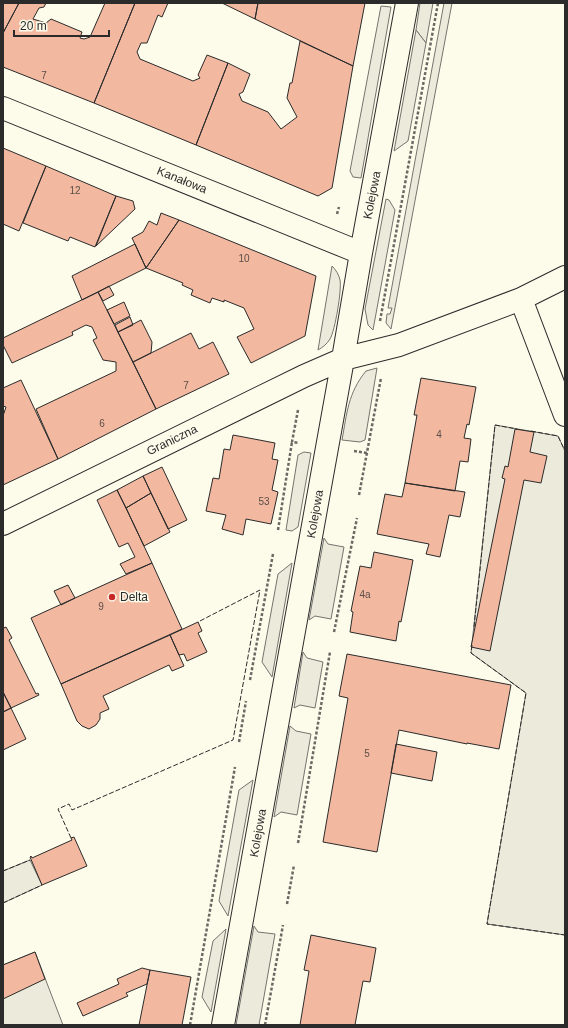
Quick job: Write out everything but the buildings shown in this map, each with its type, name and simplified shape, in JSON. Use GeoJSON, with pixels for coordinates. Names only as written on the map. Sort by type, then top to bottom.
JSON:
{"type":"FeatureCollection","features":[{"type":"Feature","properties":{"kind":"street","name":"Kolejowa"},"geometry":{"type":"LineString","coordinates":[[223,1025],[407,3]]}},
{"type":"Feature","properties":{"kind":"street","name":"Kanałowa"},"geometry":{"type":"LineString","coordinates":[[3,108],[361,253]]}},
{"type":"Feature","properties":{"kind":"street","name":"Graniczna"},"geometry":{"type":"LineString","coordinates":[[3,524],[304,376],[343,359],[399,345],[521,299],[565,277]]}},
{"type":"Feature","properties":{"kind":"street"},"geometry":{"type":"LineString","coordinates":[[521,299],[565,415]]}},
{"type":"Feature","properties":{"kind":"path"},"geometry":{"type":"LineString","coordinates":[[379,326],[438,3]]}},
{"type":"Feature","properties":{"kind":"path"},"geometry":{"type":"LineString","coordinates":[[359,495],[382,375]]}},
{"type":"Feature","properties":{"kind":"path"},"geometry":{"type":"LineString","coordinates":[[278,530],[298,407]]}},
{"type":"Feature","properties":{"kind":"path"},"geometry":{"type":"LineString","coordinates":[[292,442],[306,444]]}},
{"type":"Feature","properties":{"kind":"path"},"geometry":{"type":"LineString","coordinates":[[334,632],[357,518]]}},
{"type":"Feature","properties":{"kind":"path"},"geometry":{"type":"LineString","coordinates":[[250,680],[273,554]]}},
{"type":"Feature","properties":{"kind":"path"},"geometry":{"type":"LineString","coordinates":[[298,843],[330,652]]}},
{"type":"Feature","properties":{"kind":"path"},"geometry":{"type":"LineString","coordinates":[[239,742],[246,701]]}},
{"type":"Feature","properties":{"kind":"path"},"geometry":{"type":"LineString","coordinates":[[190,1025],[235,767]]}},
{"type":"Feature","properties":{"kind":"path"},"geometry":{"type":"LineString","coordinates":[[287,904],[294,865]]}},
{"type":"Feature","properties":{"kind":"path"},"geometry":{"type":"LineString","coordinates":[[265,1025],[283,925]]}},
{"type":"Feature","properties":{"kind":"shaded area"},"geometry":{"type":"Polygon","coordinates":[[[420,3],[433,3],[426,43],[416,30],[420,3]]]}},
{"type":"Feature","properties":{"kind":"shaded area"},"geometry":{"type":"Polygon","coordinates":[[[444,3],[452,3],[391,329],[386,323],[387,314],[390,314],[392,308],[388,308],[444,3]]]}},
{"type":"Feature","properties":{"kind":"shaded area"},"geometry":{"type":"Polygon","coordinates":[[[381,6],[391,7],[361,178],[353,177],[350,171],[381,6]]]}},
{"type":"Feature","properties":{"kind":"shaded area"},"geometry":{"type":"Polygon","coordinates":[[[416,30],[426,43],[408,141],[394,151],[416,30]]]}},
{"type":"Feature","properties":{"kind":"shaded area"},"geometry":{"type":"Polygon","coordinates":[[[386,199],[389,200],[395,210],[373,330],[368,325],[365,309],[386,199]]]}},
{"type":"Feature","properties":{"kind":"shaded area"},"geometry":{"type":"Polygon","coordinates":[[[332,266],[340,280],[338,310],[330,339],[318,350],[332,266]]]}},
{"type":"Feature","properties":{"kind":"shaded area"},"geometry":{"type":"Polygon","coordinates":[[[377,368],[365,440],[360,442],[342,440],[347,412],[355,387],[366,371],[377,368]]]}},
{"type":"Feature","properties":{"kind":"shaded area"},"geometry":{"type":"Polygon","coordinates":[[[495,425],[558,436],[565,451],[565,935],[487,924],[526,693],[471,653],[495,425]]]}},
{"type":"Feature","properties":{"kind":"shaded area"},"geometry":{"type":"Polygon","coordinates":[[[304,452],[311,453],[298,527],[292,531],[286,530],[298,455],[304,452]]]}},
{"type":"Feature","properties":{"kind":"shaded area"},"geometry":{"type":"Polygon","coordinates":[[[324,538],[328,544],[344,547],[331,619],[315,616],[309,620],[324,538]]]}},
{"type":"Feature","properties":{"kind":"shaded area"},"geometry":{"type":"Polygon","coordinates":[[[292,563],[272,677],[262,662],[278,574],[292,563]]]}},
{"type":"Feature","properties":{"kind":"shaded area"},"geometry":{"type":"Polygon","coordinates":[[[303,652],[307,658],[323,662],[315,708],[300,705],[294,708],[303,652]]]}},
{"type":"Feature","properties":{"kind":"shaded area"},"geometry":{"type":"Polygon","coordinates":[[[290,726],[296,731],[311,734],[297,815],[281,812],[274,817],[290,726]]]}},
{"type":"Feature","properties":{"kind":"shaded area"},"geometry":{"type":"Polygon","coordinates":[[[253,780],[228,916],[219,901],[239,790],[253,780]]]}},
{"type":"Feature","properties":{"kind":"shaded area"},"geometry":{"type":"Polygon","coordinates":[[[30,860],[42,885],[3,903],[3,871],[30,860]]]}},
{"type":"Feature","properties":{"kind":"shaded area"},"geometry":{"type":"Polygon","coordinates":[[[254,926],[258,932],[275,934],[259,1025],[236,1025],[254,926]]]}},
{"type":"Feature","properties":{"kind":"shaded area"},"geometry":{"type":"Polygon","coordinates":[[[226,929],[211,1012],[202,997],[213,941],[226,929]]]}},
{"type":"Feature","properties":{"kind":"shaded area"},"geometry":{"type":"Polygon","coordinates":[[[35,952],[63,1025],[3,1025],[3,965],[35,952]]]}},
{"type":"Feature","properties":{"kind":"fence"},"geometry":{"type":"LineString","coordinates":[[474,627],[495,425],[517,429]]}},
{"type":"Feature","properties":{"kind":"fence"},"geometry":{"type":"LineString","coordinates":[[531,431],[558,436],[565,451]]}},
{"type":"Feature","properties":{"kind":"fence"},"geometry":{"type":"LineString","coordinates":[[71,838],[58,809],[69,804],[72,810],[233,740],[260,590],[198,622]]}},
{"type":"Feature","properties":{"kind":"fence"},"geometry":{"type":"LineString","coordinates":[[472,645],[471,653],[526,693],[487,924],[565,935]]}},
{"type":"Feature","properties":{"kind":"fence"},"geometry":{"type":"LineString","coordinates":[[3,871],[30,860]]}},
{"type":"Feature","properties":{"kind":"fence"},"geometry":{"type":"LineString","coordinates":[[3,903],[42,885]]}},
{"type":"Feature","properties":{"kind":"place","name":"Delta"},"geometry":{"type":"Point","coordinates":[112,597]}}]}
